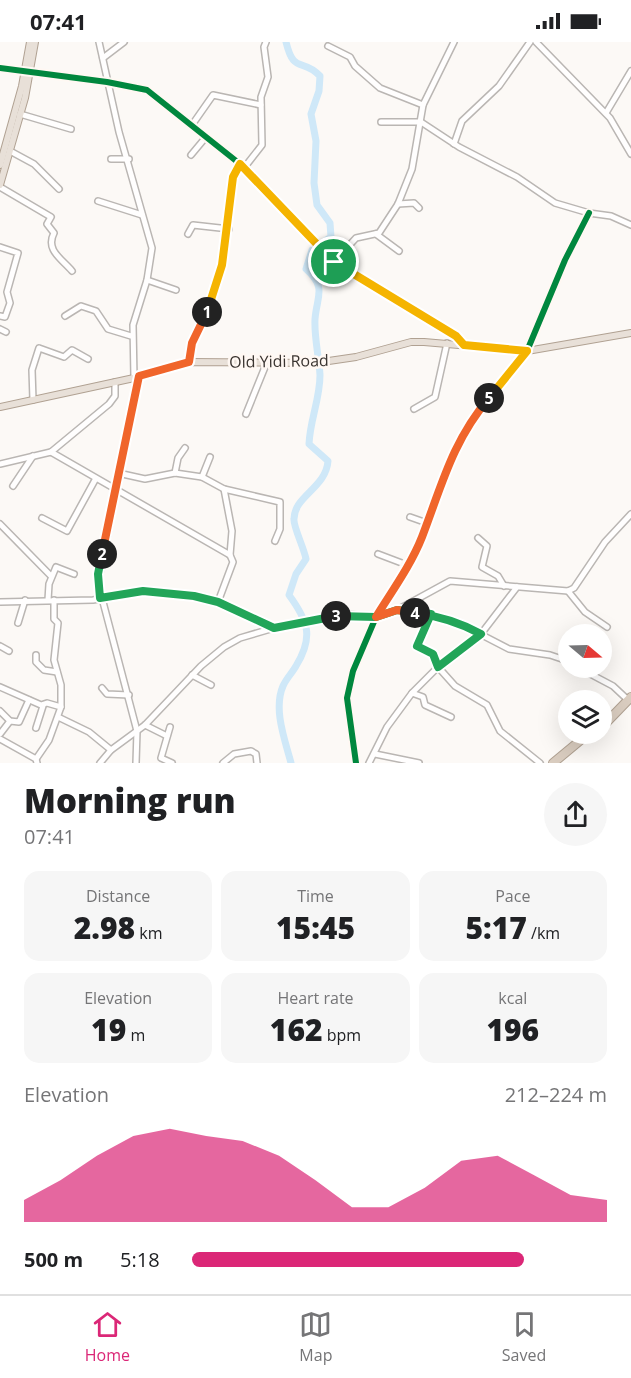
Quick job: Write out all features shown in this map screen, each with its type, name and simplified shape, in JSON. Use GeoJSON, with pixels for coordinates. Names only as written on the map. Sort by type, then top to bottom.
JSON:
{"type":"FeatureCollection","features":[{"type":"Feature","properties":{"kind":"highway"},"geometry":{"type":"LineString","coordinates":[[612,712],[629,697]]}},
{"type":"Feature","properties":{"kind":"highway"},"geometry":{"type":"LineString","coordinates":[[612,716],[629,697]]}},
{"type":"Feature","properties":{"kind":"highway"},"geometry":{"type":"LineString","coordinates":[[554,763],[576,744]]}},
{"type":"Feature","properties":{"kind":"highway"},"geometry":{"type":"LineString","coordinates":[[561,763],[583,744]]}},
{"type":"Feature","properties":{"kind":"main road"},"geometry":{"type":"LineString","coordinates":[[0,186],[20,114],[30,42]]}},
{"type":"Feature","properties":{"kind":"main road"},"geometry":{"type":"LineString","coordinates":[[0,165],[35,42]]}},
{"type":"Feature","properties":{"kind":"main road","name":"Old Yidi Road"},"geometry":{"type":"LineString","coordinates":[[0,407],[137,377],[189,362],[319,363],[356,357],[411,342],[527,351],[631,333]]}},
{"type":"Feature","properties":{"kind":"street"},"geometry":{"type":"LineString","coordinates":[[99,42],[107,82],[152,248],[147,280],[131,336],[137,377],[98,574],[100,598],[129,695],[137,731],[136,763]]}},
{"type":"Feature","properties":{"kind":"street"},"geometry":{"type":"LineString","coordinates":[[103,58],[124,42]]}},
{"type":"Feature","properties":{"kind":"street"},"geometry":{"type":"LineString","coordinates":[[189,362],[192,343],[212,299],[222,265],[229,229],[233,177],[262,146],[261,105],[262,87],[268,77],[264,46],[267,42]]}},
{"type":"Feature","properties":{"kind":"street"},"geometry":{"type":"LineString","coordinates":[[334,262],[356,238],[376,234],[398,204],[414,165],[423,105],[454,42]]}},
{"type":"Feature","properties":{"kind":"street"},"geometry":{"type":"LineString","coordinates":[[454,144],[462,121],[499,86],[530,42]]}},
{"type":"Feature","properties":{"kind":"street"},"geometry":{"type":"LineString","coordinates":[[536,42],[606,114],[631,154]]}},
{"type":"Feature","properties":{"kind":"street"},"geometry":{"type":"LineString","coordinates":[[328,46],[350,57],[355,66],[380,88],[423,105]]}},
{"type":"Feature","properties":{"kind":"street"},"geometry":{"type":"LineString","coordinates":[[0,68],[107,82],[147,90],[242,166],[312,242],[334,262],[456,336],[464,345]]}},
{"type":"Feature","properties":{"kind":"street"},"geometry":{"type":"LineString","coordinates":[[606,114],[631,70]]}},
{"type":"Feature","properties":{"kind":"street"},"geometry":{"type":"LineString","coordinates":[[192,126],[213,95],[261,105]]}},
{"type":"Feature","properties":{"kind":"street"},"geometry":{"type":"LineString","coordinates":[[20,114],[71,129]]}},
{"type":"Feature","properties":{"kind":"street"},"geometry":{"type":"LineString","coordinates":[[381,122],[421,122],[454,144],[508,171],[555,203],[589,213],[611,216],[631,225]]}},
{"type":"Feature","properties":{"kind":"street"},"geometry":{"type":"LineString","coordinates":[[191,155],[206,137]]}},
{"type":"Feature","properties":{"kind":"street"},"geometry":{"type":"LineString","coordinates":[[10,151],[34,164],[59,189]]}},
{"type":"Feature","properties":{"kind":"street"},"geometry":{"type":"LineString","coordinates":[[111,159],[129,159]]}},
{"type":"Feature","properties":{"kind":"street"},"geometry":{"type":"LineString","coordinates":[[0,186],[51,217],[47,224],[54,233],[50,241],[51,249],[72,271]]}},
{"type":"Feature","properties":{"kind":"street"},"geometry":{"type":"LineString","coordinates":[[98,201],[142,214]]}},
{"type":"Feature","properties":{"kind":"street"},"geometry":{"type":"LineString","coordinates":[[398,204],[414,203],[419,208]]}},
{"type":"Feature","properties":{"kind":"street"},"geometry":{"type":"LineString","coordinates":[[356,763],[347,698],[353,671],[376,617],[407,565],[427,523],[444,471],[462,434],[527,351],[589,213]]}},
{"type":"Feature","properties":{"kind":"street"},"geometry":{"type":"LineString","coordinates":[[188,234],[193,225],[229,229]]}},
{"type":"Feature","properties":{"kind":"street"},"geometry":{"type":"LineString","coordinates":[[376,234],[399,251]]}},
{"type":"Feature","properties":{"kind":"street"},"geometry":{"type":"LineString","coordinates":[[0,247],[18,253],[7,292],[10,303],[5,317],[0,316]]}},
{"type":"Feature","properties":{"kind":"street"},"geometry":{"type":"LineString","coordinates":[[147,280],[176,290]]}},
{"type":"Feature","properties":{"kind":"street"},"geometry":{"type":"LineString","coordinates":[[65,316],[81,306],[96,311],[108,329],[131,336]]}},
{"type":"Feature","properties":{"kind":"street"},"geometry":{"type":"LineString","coordinates":[[414,409],[435,397],[447,343]]}},
{"type":"Feature","properties":{"kind":"street"},"geometry":{"type":"LineString","coordinates":[[33,400],[32,370],[39,348],[64,357],[72,350],[88,359]]}},
{"type":"Feature","properties":{"kind":"street"},"geometry":{"type":"LineString","coordinates":[[246,414],[267,362]]}},
{"type":"Feature","properties":{"kind":"street"},"geometry":{"type":"LineString","coordinates":[[0,464],[51,452],[109,404],[115,396],[115,382]]}},
{"type":"Feature","properties":{"kind":"street"},"geometry":{"type":"LineString","coordinates":[[175,473],[176,462],[185,448]]}},
{"type":"Feature","properties":{"kind":"street"},"geometry":{"type":"LineString","coordinates":[[51,452],[95,480],[115,488],[230,555]]}},
{"type":"Feature","properties":{"kind":"street"},"geometry":{"type":"LineString","coordinates":[[14,486],[33,456]]}},
{"type":"Feature","properties":{"kind":"street"},"geometry":{"type":"LineString","coordinates":[[202,477],[210,457]]}},
{"type":"Feature","properties":{"kind":"street"},"geometry":{"type":"LineString","coordinates":[[118,472],[145,478],[175,473],[202,477],[224,489],[280,502],[280,529],[275,541]]}},
{"type":"Feature","properties":{"kind":"street"},"geometry":{"type":"LineString","coordinates":[[42,518],[67,531],[95,480]]}},
{"type":"Feature","properties":{"kind":"street"},"geometry":{"type":"LineString","coordinates":[[218,602],[233,562],[230,555],[232,531],[224,489]]}},
{"type":"Feature","properties":{"kind":"street"},"geometry":{"type":"LineString","coordinates":[[100,763],[111,750],[145,724],[192,675],[240,638],[308,621],[348,615],[376,617],[397,610],[450,581],[568,591],[574,588],[605,542],[631,514]]}},
{"type":"Feature","properties":{"kind":"street"},"geometry":{"type":"LineString","coordinates":[[410,516],[427,523]]}},
{"type":"Feature","properties":{"kind":"street"},"geometry":{"type":"LineString","coordinates":[[0,524],[51,576]]}},
{"type":"Feature","properties":{"kind":"street"},"geometry":{"type":"LineString","coordinates":[[478,538],[488,546],[482,567],[498,576],[504,586]]}},
{"type":"Feature","properties":{"kind":"street"},"geometry":{"type":"LineString","coordinates":[[378,554],[407,565]]}},
{"type":"Feature","properties":{"kind":"street"},"geometry":{"type":"LineString","coordinates":[[0,739],[37,761],[49,740],[61,707],[62,685],[54,660],[58,623],[54,619],[51,600],[51,576],[56,567],[74,574]]}},
{"type":"Feature","properties":{"kind":"street"},"geometry":{"type":"LineString","coordinates":[[369,763],[387,727],[411,693],[438,667],[481,634],[517,587]]}},
{"type":"Feature","properties":{"kind":"street"},"geometry":{"type":"LineString","coordinates":[[0,602],[100,598],[143,591],[194,596],[218,602],[274,628]]}},
{"type":"Feature","properties":{"kind":"street"},"geometry":{"type":"LineString","coordinates":[[568,591],[585,612],[603,624]]}},
{"type":"Feature","properties":{"kind":"street"},"geometry":{"type":"LineString","coordinates":[[18,623],[25,600]]}},
{"type":"Feature","properties":{"kind":"street"},"geometry":{"type":"LineString","coordinates":[[397,610],[431,614],[453,620],[509,650],[558,659]]}},
{"type":"Feature","properties":{"kind":"street"},"geometry":{"type":"LineString","coordinates":[[431,614],[417,646],[433,654],[438,667],[455,686],[487,705],[500,731],[540,763]]}},
{"type":"Feature","properties":{"kind":"street"},"geometry":{"type":"LineString","coordinates":[[0,646],[9,651]]}},
{"type":"Feature","properties":{"kind":"street"},"geometry":{"type":"LineString","coordinates":[[36,655],[36,662],[44,670],[57,672]]}},
{"type":"Feature","properties":{"kind":"street"},"geometry":{"type":"LineString","coordinates":[[192,675],[211,685]]}},
{"type":"Feature","properties":{"kind":"street"},"geometry":{"type":"LineString","coordinates":[[600,678],[629,697]]}},
{"type":"Feature","properties":{"kind":"street"},"geometry":{"type":"LineString","coordinates":[[0,687],[43,706]]}},
{"type":"Feature","properties":{"kind":"street"},"geometry":{"type":"LineString","coordinates":[[102,687],[107,694],[129,695]]}},
{"type":"Feature","properties":{"kind":"street"},"geometry":{"type":"LineString","coordinates":[[411,693],[423,697],[425,705],[451,717]]}},
{"type":"Feature","properties":{"kind":"street"},"geometry":{"type":"LineString","coordinates":[[0,711],[10,721],[20,721],[29,700]]}},
{"type":"Feature","properties":{"kind":"street"},"geometry":{"type":"LineString","coordinates":[[36,728],[43,706],[47,703],[61,707]]}},
{"type":"Feature","properties":{"kind":"street"},"geometry":{"type":"LineString","coordinates":[[58,717],[89,732],[111,750]]}},
{"type":"Feature","properties":{"kind":"street"},"geometry":{"type":"LineString","coordinates":[[0,734],[10,721]]}},
{"type":"Feature","properties":{"kind":"street"},"geometry":{"type":"LineString","coordinates":[[145,724],[167,736]]}},
{"type":"Feature","properties":{"kind":"street"},"geometry":{"type":"LineString","coordinates":[[170,727],[161,758],[172,763]]}},
{"type":"Feature","properties":{"kind":"street"},"geometry":{"type":"LineString","coordinates":[[223,763],[234,754],[251,751],[256,754],[257,763]]}},
{"type":"Feature","properties":{"kind":"street"},"geometry":{"type":"LineString","coordinates":[[375,754],[419,763]]}},
{"type":"Feature","properties":{"kind":"waterway"},"geometry":{"type":"LineString","coordinates":[[286,42],[292,59],[314,70],[320,76],[319,91],[311,114],[316,141],[314,183],[317,205],[330,223],[331,237],[312,250],[306,269],[317,281],[319,287],[315,326],[320,384],[309,444],[328,461],[322,478],[299,504],[294,519],[306,559],[296,574],[289,595],[301,613],[307,638],[302,656],[284,683],[280,695],[281,724],[291,763]]}},
{"type":"Feature","properties":{"kind":"cycle path"},"geometry":{"type":"LineString","coordinates":[[0,68],[107,82],[147,90],[240,164],[334,262],[456,337],[464,345]]}},
{"type":"Feature","properties":{"kind":"cycle path"},"geometry":{"type":"LineString","coordinates":[[356,763],[347,698],[353,671],[376,617],[421,538],[453,452],[475,415],[527,351],[565,260],[589,213]]}},
{"type":"Feature","properties":{"kind":"route"},"geometry":{"type":"LineString","coordinates":[[334,262],[240,164],[233,177],[229,229],[222,265],[212,299],[190,348],[189,362],[139,376],[98,574],[100,598],[143,591],[194,596],[218,602],[274,628],[348,615],[376,617],[397,610],[431,614],[417,646],[433,654],[438,667],[481,634],[453,620],[431,614],[418,613],[397,610],[376,617],[415,551],[444,471],[462,434],[527,351],[464,345],[456,336],[334,262]]}}]}
